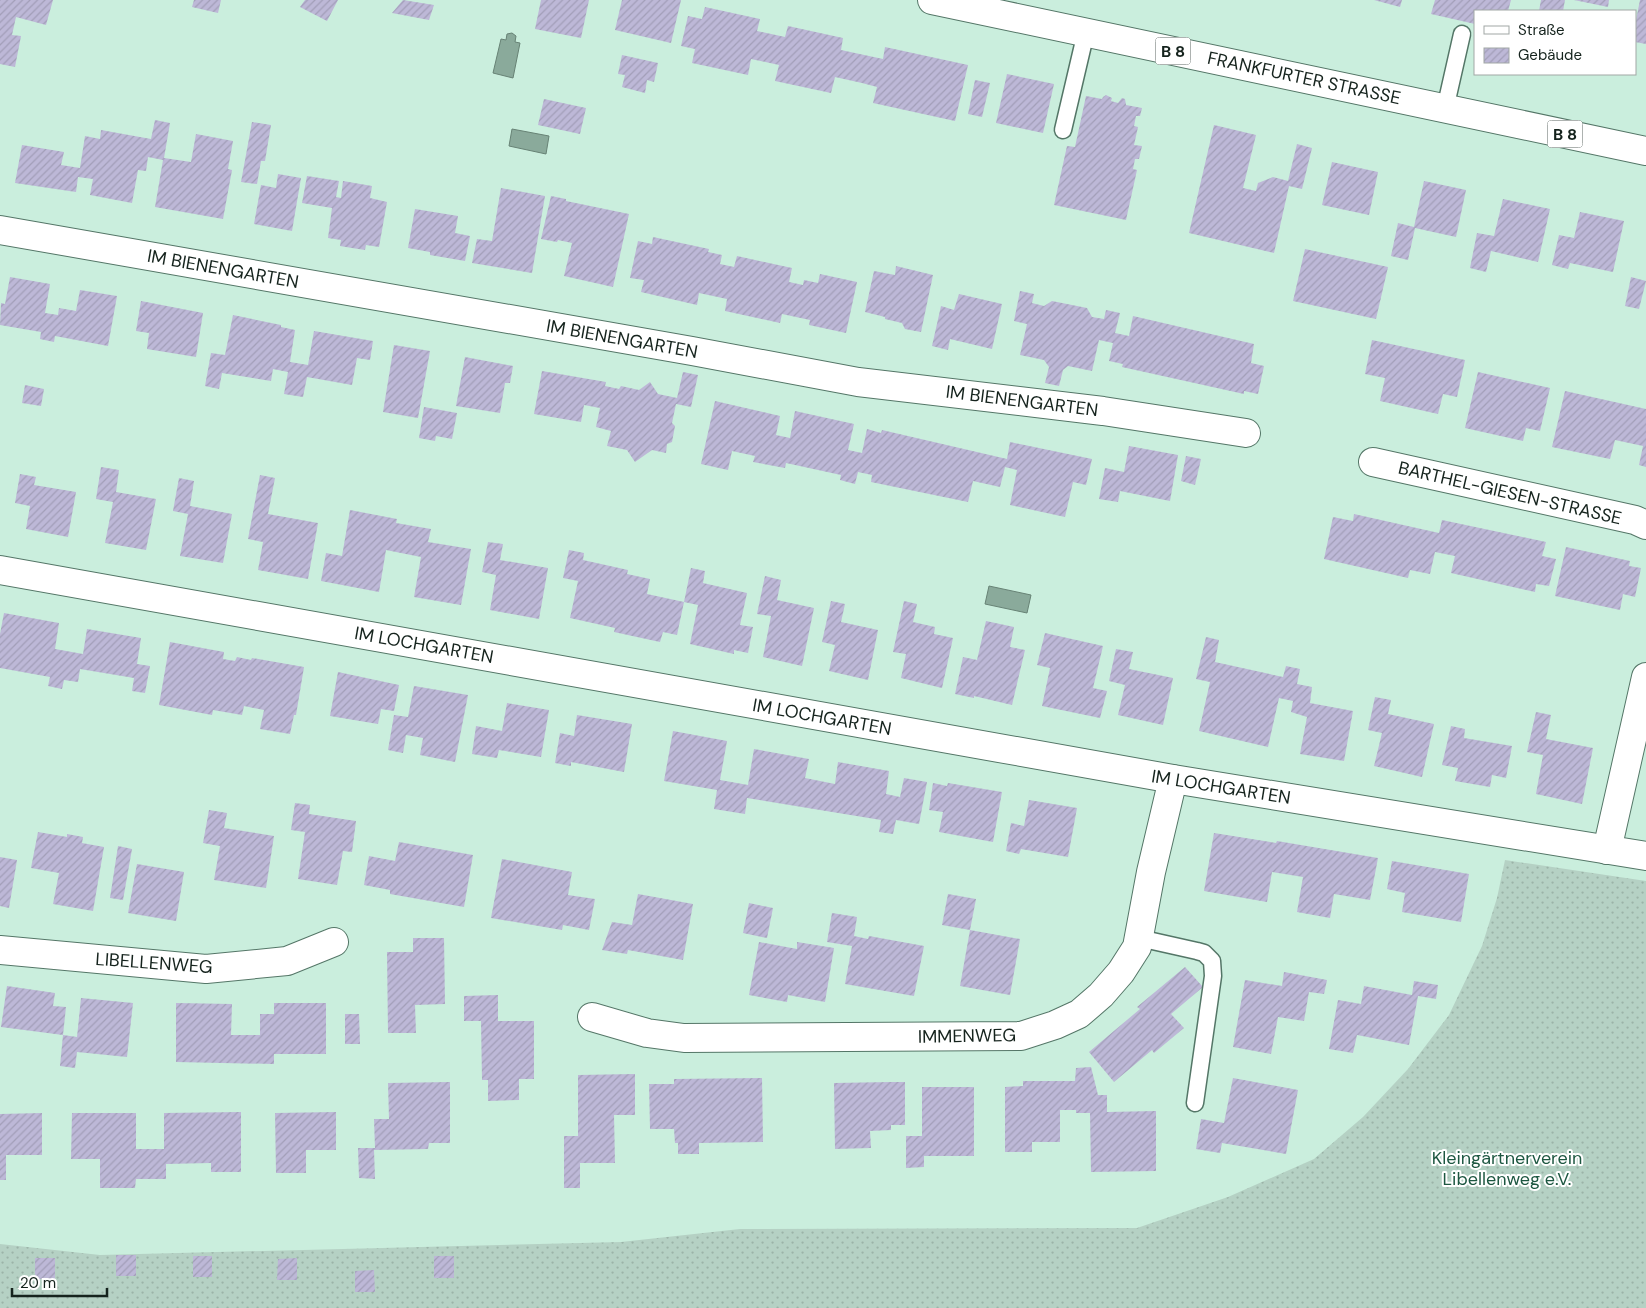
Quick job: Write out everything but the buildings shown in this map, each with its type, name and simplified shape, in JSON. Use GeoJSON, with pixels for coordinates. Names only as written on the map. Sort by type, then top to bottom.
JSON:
{"type":"FeatureCollection","features":[{"type":"Feature","properties":{"kind":"street","name":"FRANKFURTER STRASSE"},"geometry":{"type":"LineString","coordinates":[[932,0],[1646,151]]}},
{"type":"Feature","properties":{"kind":"street","name":"IM BIENENGARTEN"},"geometry":{"type":"LineString","coordinates":[[0,230],[858,382],[1103,411],[1246,433]]}},
{"type":"Feature","properties":{"kind":"street","name":"BARTHEL-GIESEN-STRASSE"},"geometry":{"type":"LineString","coordinates":[[1373,462],[1635,520],[1646,525]]}},
{"type":"Feature","properties":{"kind":"street","name":"IM LOCHGARTEN"},"geometry":{"type":"LineString","coordinates":[[0,570],[1173,779],[1646,856]]}},
{"type":"Feature","properties":{"kind":"street"},"geometry":{"type":"LineString","coordinates":[[1607,850],[1646,677]]}},
{"type":"Feature","properties":{"kind":"street","name":"IMMENWEG"},"geometry":{"type":"LineString","coordinates":[[592,1017],[647,1033],[684,1038],[1021,1036],[1055,1025],[1079,1014],[1101,995],[1121,972],[1138,947],[1151,872],[1173,779]]}},
{"type":"Feature","properties":{"kind":"street","name":"LIBELLENWEG"},"geometry":{"type":"LineString","coordinates":[[0,950],[206,969],[287,961],[334,942]]}},
{"type":"Feature","properties":{"kind":"lane"},"geometry":{"type":"LineString","coordinates":[[1063,130],[1086,32]]}},
{"type":"Feature","properties":{"kind":"lane"},"geometry":{"type":"LineString","coordinates":[[1445,109],[1462,34]]}},
{"type":"Feature","properties":{"kind":"lane"},"geometry":{"type":"LineString","coordinates":[[1139,938],[1204,953],[1212,961],[1214,976],[1195,1103]]}},
{"type":"Feature","properties":{"kind":"green space","name":"Kleingärtnerverein Libellenweg e.V."},"geometry":{"type":"Polygon","coordinates":[[[1505,860],[1646,881],[1646,1308],[0,1308],[0,1244],[100,1255],[621,1242],[740,1229],[1137,1228],[1228,1197],[1314,1159],[1363,1117],[1408,1069],[1449,1015],[1482,946],[1497,898],[1505,860]]]}},
{"type":"Feature","properties":{"kind":"shaded area"},"geometry":{"type":"Polygon","coordinates":[[[512,33],[516,36],[515,42],[520,43],[513,78],[493,73],[501,39],[506,40],[507,34],[512,33]]]}},
{"type":"Feature","properties":{"kind":"shaded area"},"geometry":{"type":"Polygon","coordinates":[[[512,129],[549,136],[546,154],[509,146],[512,129]]]}},
{"type":"Feature","properties":{"kind":"shaded area"},"geometry":{"type":"Polygon","coordinates":[[[989,586],[1031,595],[1027,613],[985,604],[989,586]]]}}]}
